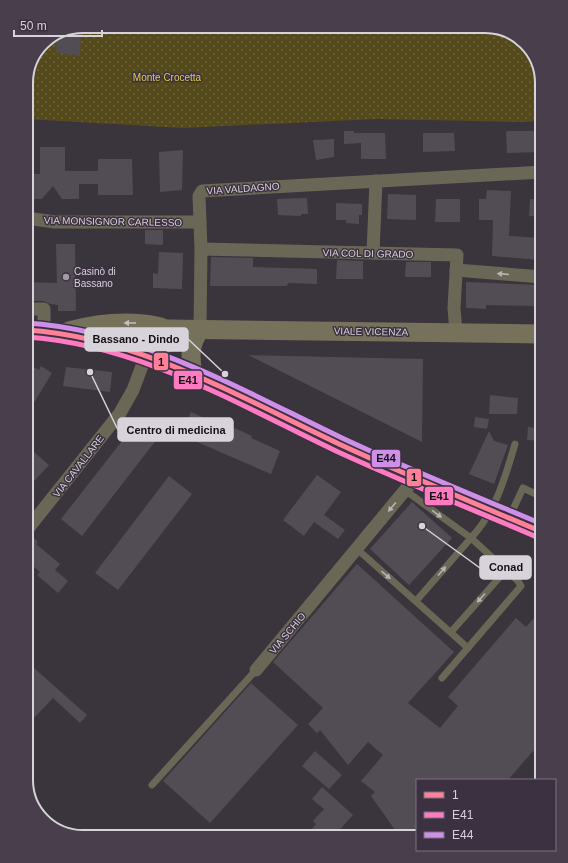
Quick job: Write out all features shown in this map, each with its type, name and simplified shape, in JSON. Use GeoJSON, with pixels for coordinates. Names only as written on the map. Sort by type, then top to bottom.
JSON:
{"type":"FeatureCollection","features":[{"type":"Feature","properties":{"kind":"street","name":"VIA VALDAGNO"},"geometry":{"type":"LineString","coordinates":[[200,329],[201,249],[199,196],[206,190],[535,172]]}},
{"type":"Feature","properties":{"kind":"street"},"geometry":{"type":"LineString","coordinates":[[373,253],[376,181]]}},
{"type":"Feature","properties":{"kind":"street","name":"VIA MONSIGNOR CARLESSO"},"geometry":{"type":"LineString","coordinates":[[33,219],[55,222],[200,222]]}},
{"type":"Feature","properties":{"kind":"street","name":"VIA COL DI GRADO"},"geometry":{"type":"LineString","coordinates":[[201,249],[457,255],[454,308],[456,332]]}},
{"type":"Feature","properties":{"kind":"street"},"geometry":{"type":"LineString","coordinates":[[456,270],[535,276]]}},
{"type":"Feature","properties":{"kind":"street"},"geometry":{"type":"LineString","coordinates":[[33,309],[44,309],[33,330],[64,332],[96,338],[140,353],[193,375],[341,445],[411,484],[491,510],[535,529]]}},
{"type":"Feature","properties":{"kind":"street"},"geometry":{"type":"LineString","coordinates":[[64,332],[96,324],[145,323],[168,329]]}},
{"type":"Feature","properties":{"kind":"street"},"geometry":{"type":"LineString","coordinates":[[140,353],[139,339],[147,332],[168,329]]}},
{"type":"Feature","properties":{"kind":"street","name":"VIALE VICENZA"},"geometry":{"type":"LineString","coordinates":[[168,329],[535,334]]}},
{"type":"Feature","properties":{"kind":"street"},"geometry":{"type":"LineString","coordinates":[[140,353],[200,329]]}},
{"type":"Feature","properties":{"kind":"street"},"geometry":{"type":"LineString","coordinates":[[193,375],[190,359],[192,341],[200,329]]}},
{"type":"Feature","properties":{"kind":"street","name":"VIA CAVALLARE"},"geometry":{"type":"LineString","coordinates":[[33,523],[120,413],[133,390],[140,353]]}},
{"type":"Feature","properties":{"kind":"street","name":"VIA SCHIO"},"geometry":{"type":"LineString","coordinates":[[256,670],[411,484]]}},
{"type":"Feature","properties":{"kind":"lane"},"geometry":{"type":"LineString","coordinates":[[416,601],[471,538],[491,510],[499,495],[515,444]]}},
{"type":"Feature","properties":{"kind":"lane"},"geometry":{"type":"LineString","coordinates":[[411,484],[518,581],[521,586],[442,678]]}},
{"type":"Feature","properties":{"kind":"lane"},"geometry":{"type":"LineString","coordinates":[[509,518],[523,488],[535,494]]}},
{"type":"Feature","properties":{"kind":"lane"},"geometry":{"type":"LineString","coordinates":[[357,549],[468,648]]}},
{"type":"Feature","properties":{"kind":"lane"},"geometry":{"type":"LineString","coordinates":[[451,632],[506,570]]}},
{"type":"Feature","properties":{"kind":"lane","name":"VIA SCHIO"},"geometry":{"type":"LineString","coordinates":[[152,785],[256,670]]}},
{"type":"Feature","properties":{"kind":"green space","name":"Monte Crocetta"},"geometry":{"type":"Polygon","coordinates":[[[77,33],[488,33],[504,37],[515,43],[528,58],[535,77],[535,121],[525,122],[376,119],[183,128],[33,119],[33,80],[38,61],[50,45],[67,36],[77,33]]]}},
{"type":"Feature","properties":{"kind":"building"},"geometry":{"type":"Polygon","coordinates":[[[81,33],[80,56],[56,52],[57,41],[67,36],[81,33]]]}},
{"type":"Feature","properties":{"kind":"building"},"geometry":{"type":"Polygon","coordinates":[[[344,131],[354,131],[354,133],[385,133],[386,159],[361,159],[361,143],[344,144],[344,131]]]}},
{"type":"Feature","properties":{"kind":"building"},"geometry":{"type":"Polygon","coordinates":[[[506,131],[535,131],[535,152],[507,153],[506,131]]]}},
{"type":"Feature","properties":{"kind":"building"},"geometry":{"type":"Polygon","coordinates":[[[423,133],[454,133],[455,151],[423,152],[423,133]]]}},
{"type":"Feature","properties":{"kind":"building"},"geometry":{"type":"Polygon","coordinates":[[[334,139],[334,157],[316,160],[313,140],[334,139]]]}},
{"type":"Feature","properties":{"kind":"building"},"geometry":{"type":"Polygon","coordinates":[[[40,147],[65,147],[65,171],[98,171],[98,159],[132,159],[133,195],[98,195],[98,184],[79,184],[79,199],[62,199],[53,186],[42,199],[33,199],[33,174],[40,174],[40,147]]]}},
{"type":"Feature","properties":{"kind":"building"},"geometry":{"type":"Polygon","coordinates":[[[183,150],[182,190],[160,192],[159,152],[183,150]]]}},
{"type":"Feature","properties":{"kind":"building"},"geometry":{"type":"Polygon","coordinates":[[[487,190],[511,191],[509,236],[535,238],[535,260],[492,256],[493,220],[479,220],[479,199],[486,199],[487,190]]]}},
{"type":"Feature","properties":{"kind":"building"},"geometry":{"type":"Polygon","coordinates":[[[388,194],[416,195],[416,220],[387,219],[388,194]]]}},
{"type":"Feature","properties":{"kind":"building"},"geometry":{"type":"Polygon","coordinates":[[[307,198],[308,214],[301,214],[301,216],[278,215],[277,199],[307,198]]]}},
{"type":"Feature","properties":{"kind":"building"},"geometry":{"type":"Polygon","coordinates":[[[436,199],[460,199],[460,222],[435,222],[436,199]]]}},
{"type":"Feature","properties":{"kind":"building"},"geometry":{"type":"Polygon","coordinates":[[[530,199],[535,199],[535,216],[529,216],[530,199]]]}},
{"type":"Feature","properties":{"kind":"building"},"geometry":{"type":"Polygon","coordinates":[[[336,203],[362,204],[362,215],[359,215],[359,224],[346,223],[346,220],[336,220],[336,203]]]}},
{"type":"Feature","properties":{"kind":"building"},"geometry":{"type":"Polygon","coordinates":[[[145,230],[163,230],[163,245],[145,244],[145,230]]]}},
{"type":"Feature","properties":{"kind":"building","name":"Casinò di Bassano"},"geometry":{"type":"Polygon","coordinates":[[[56,244],[75,244],[75,311],[58,311],[58,305],[50,304],[44,301],[33,301],[33,282],[57,283],[56,244]]]}},
{"type":"Feature","properties":{"kind":"building"},"geometry":{"type":"Polygon","coordinates":[[[159,252],[183,253],[182,289],[153,288],[153,273],[158,274],[159,252]]]}},
{"type":"Feature","properties":{"kind":"building"},"geometry":{"type":"Polygon","coordinates":[[[211,257],[253,258],[253,267],[317,269],[317,284],[288,283],[287,286],[210,286],[211,257]]]}},
{"type":"Feature","properties":{"kind":"building"},"geometry":{"type":"Polygon","coordinates":[[[337,260],[363,261],[363,279],[336,279],[337,260]]]}},
{"type":"Feature","properties":{"kind":"building"},"geometry":{"type":"Polygon","coordinates":[[[406,262],[431,262],[431,277],[405,277],[406,262]]]}},
{"type":"Feature","properties":{"kind":"building"},"geometry":{"type":"Polygon","coordinates":[[[466,282],[535,285],[535,306],[486,305],[486,309],[466,308],[466,282]]]}},
{"type":"Feature","properties":{"kind":"building"},"geometry":{"type":"Polygon","coordinates":[[[248,355],[423,359],[422,442],[248,355]]]}},
{"type":"Feature","properties":{"kind":"building"},"geometry":{"type":"Polygon","coordinates":[[[41,366],[52,373],[33,404],[33,367],[39,370],[41,366]]]}},
{"type":"Feature","properties":{"kind":"building"},"geometry":{"type":"Polygon","coordinates":[[[66,367],[112,372],[110,392],[63,386],[66,367]]]}},
{"type":"Feature","properties":{"kind":"building"},"geometry":{"type":"Polygon","coordinates":[[[490,395],[518,398],[517,414],[489,414],[490,395]]]}},
{"type":"Feature","properties":{"kind":"building"},"geometry":{"type":"Polygon","coordinates":[[[191,412],[226,428],[228,425],[252,436],[251,438],[280,451],[271,474],[181,435],[191,412]]]}},
{"type":"Feature","properties":{"kind":"building"},"geometry":{"type":"Polygon","coordinates":[[[475,417],[489,419],[487,429],[474,427],[475,417]]]}},
{"type":"Feature","properties":{"kind":"building"},"geometry":{"type":"Polygon","coordinates":[[[136,423],[157,439],[82,536],[61,519],[136,423]]]}},
{"type":"Feature","properties":{"kind":"building"},"geometry":{"type":"Polygon","coordinates":[[[528,427],[535,428],[535,441],[527,440],[528,427]]]}},
{"type":"Feature","properties":{"kind":"building"},"geometry":{"type":"Polygon","coordinates":[[[489,431],[494,441],[508,445],[494,484],[469,474],[489,431]]]}},
{"type":"Feature","properties":{"kind":"building"},"geometry":{"type":"Polygon","coordinates":[[[34,452],[49,465],[33,482],[34,452]]]}},
{"type":"Feature","properties":{"kind":"building"},"geometry":{"type":"Polygon","coordinates":[[[317,475],[341,492],[324,515],[345,530],[338,539],[314,522],[304,536],[283,520],[317,475]]]}},
{"type":"Feature","properties":{"kind":"building"},"geometry":{"type":"Polygon","coordinates":[[[169,476],[192,494],[118,590],[95,573],[169,476]]]}},
{"type":"Feature","properties":{"kind":"building"},"geometry":{"type":"Polygon","coordinates":[[[412,502],[452,538],[409,585],[370,549],[412,502]]]}},
{"type":"Feature","properties":{"kind":"building"},"geometry":{"type":"Polygon","coordinates":[[[33,537],[38,542],[36,544],[60,564],[55,570],[68,581],[58,593],[37,575],[40,572],[33,566],[33,537]]]}},
{"type":"Feature","properties":{"kind":"building"},"geometry":{"type":"Polygon","coordinates":[[[357,564],[454,652],[408,703],[440,728],[458,706],[448,697],[516,618],[526,627],[535,617],[535,753],[533,751],[509,779],[416,779],[416,830],[395,830],[371,796],[375,792],[361,781],[383,755],[368,742],[348,765],[320,730],[317,733],[308,724],[323,708],[273,662],[357,564]]]}},
{"type":"Feature","properties":{"kind":"building"},"geometry":{"type":"Polygon","coordinates":[[[33,667],[87,715],[80,723],[53,698],[35,717],[33,715],[33,667]]]}},
{"type":"Feature","properties":{"kind":"building"},"geometry":{"type":"Polygon","coordinates":[[[251,683],[298,725],[210,823],[163,781],[251,683]]]}},
{"type":"Feature","properties":{"kind":"building"},"geometry":{"type":"Polygon","coordinates":[[[315,751],[342,775],[329,789],[302,766],[315,751]]]}},
{"type":"Feature","properties":{"kind":"building"},"geometry":{"type":"Polygon","coordinates":[[[322,787],[353,815],[339,830],[311,830],[316,824],[313,821],[324,809],[312,799],[322,787]]]}},
{"type":"Feature","properties":{"kind":"transit line","name":"E44"},"geometry":{"type":"LineString","coordinates":[[33,324],[68,328],[109,337],[189,365],[228,382],[342,438],[535,521]]}},
{"type":"Feature","properties":{"kind":"transit line","name":"1"},"geometry":{"type":"LineString","coordinates":[[33,331],[68,335],[109,344],[187,372],[226,389],[339,444],[535,529]]}},
{"type":"Feature","properties":{"kind":"transit line","name":"E41"},"geometry":{"type":"LineString","coordinates":[[33,338],[67,342],[108,351],[186,379],[336,451],[412,485],[535,536]]}},
{"type":"Feature","properties":{"kind":"place","name":"Casinò di Bassano"},"geometry":{"type":"Point","coordinates":[66,277]}},
{"type":"Feature","properties":{"kind":"place","name":"Centro di medicina"},"geometry":{"type":"Point","coordinates":[90,372]}},
{"type":"Feature","properties":{"kind":"place","name":"Bassano - Dindo"},"geometry":{"type":"Point","coordinates":[225,374]}},
{"type":"Feature","properties":{"kind":"place","name":"Conad"},"geometry":{"type":"Point","coordinates":[422,526]}}]}
